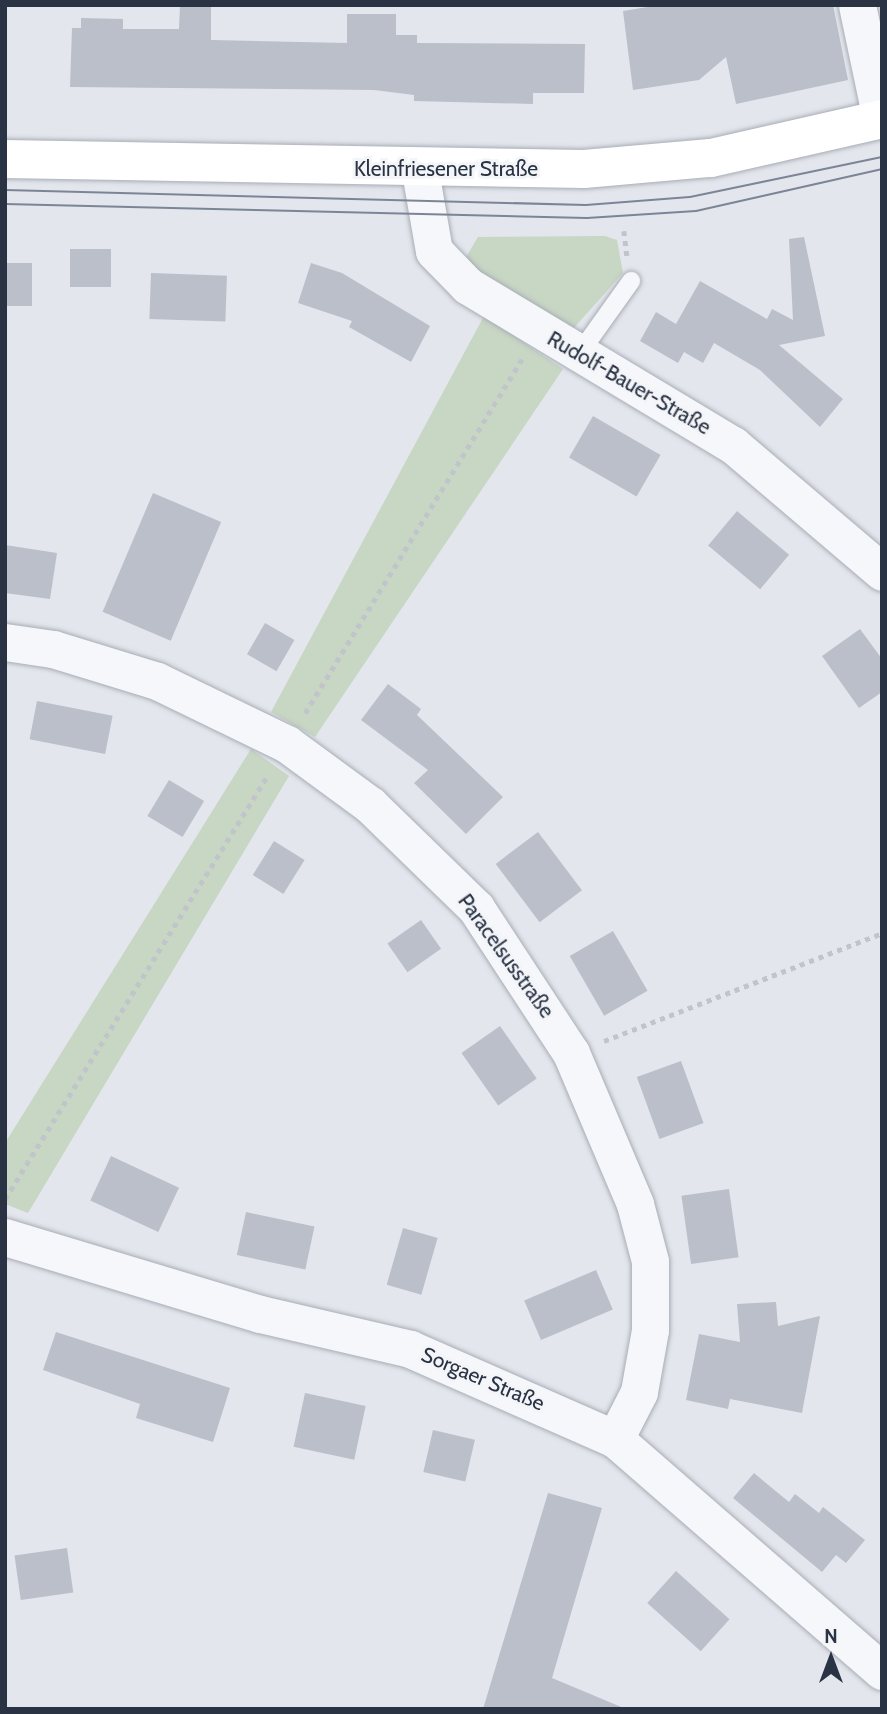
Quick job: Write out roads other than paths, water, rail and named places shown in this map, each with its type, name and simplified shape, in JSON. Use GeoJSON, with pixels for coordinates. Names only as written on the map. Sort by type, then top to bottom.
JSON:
{"type":"FeatureCollection","features":[{"type":"Feature","properties":{"kind":"street"},"geometry":{"type":"LineString","coordinates":[[857,5],[882,119]]}},
{"type":"Feature","properties":{"kind":"street","name":"Kleinfriesener Straße"},"geometry":{"type":"LineString","coordinates":[[5,159],[420,171],[584,169],[710,158],[882,119]]}},
{"type":"Feature","properties":{"kind":"street","name":"Rudolf-Bauer-Straße"},"geometry":{"type":"LineString","coordinates":[[420,171],[434,251],[468,286],[733,445],[882,572]]}},
{"type":"Feature","properties":{"kind":"street","name":"Paracelsusstraße"},"geometry":{"type":"LineString","coordinates":[[5,642],[53,649],[157,681],[286,744],[370,805],[475,908],[571,1054],[635,1204],[650,1261],[650,1330],[639,1392],[615,1439]]}},
{"type":"Feature","properties":{"kind":"street","name":"Sorgaer Straße"},"geometry":{"type":"LineString","coordinates":[[5,1237],[260,1314],[410,1349],[615,1439],[882,1671]]}},
{"type":"Feature","properties":{"kind":"lane"},"geometry":{"type":"LineString","coordinates":[[579,354],[631,281]]}},
{"type":"Feature","properties":{"kind":"tram line"},"geometry":{"type":"LineString","coordinates":[[5,190],[586,205],[690,197],[882,157]]}},
{"type":"Feature","properties":{"kind":"tram line"},"geometry":{"type":"LineString","coordinates":[[5,204],[587,218],[696,211],[882,169]]}}]}
